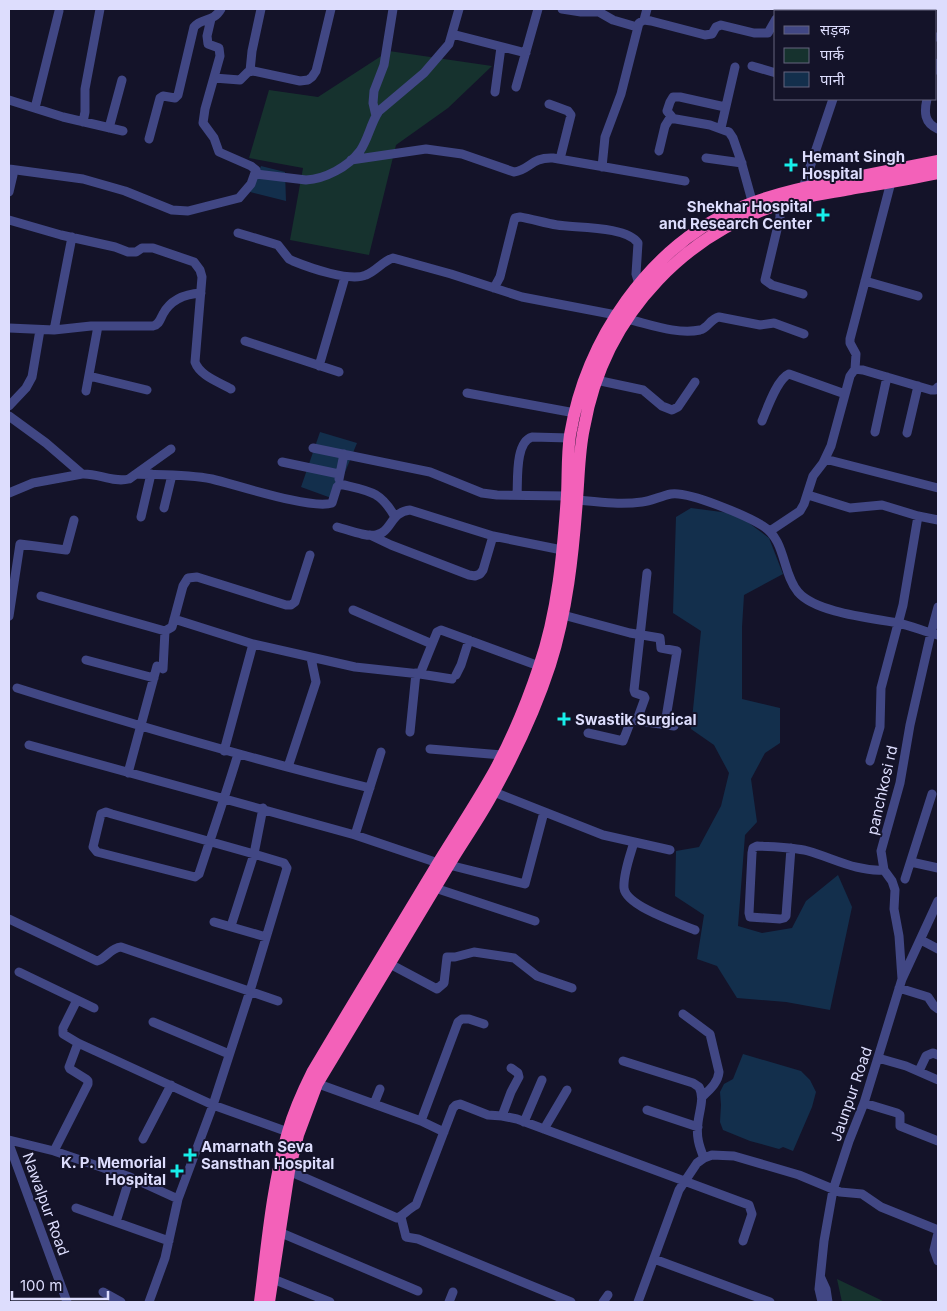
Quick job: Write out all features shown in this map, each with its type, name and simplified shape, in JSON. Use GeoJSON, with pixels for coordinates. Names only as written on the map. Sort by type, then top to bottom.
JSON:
{"type":"FeatureCollection","features":[{"type":"Feature","properties":{"kind":"highway"},"geometry":{"type":"LineString","coordinates":[[260,1302],[278,1169],[288,1132],[313,1082],[443,864],[489,781],[526,702],[540,666],[551,623],[583,428],[596,380],[621,317],[658,279],[681,259],[708,237],[754,208],[803,188],[938,161]]}},
{"type":"Feature","properties":{"kind":"highway"},"geometry":{"type":"LineString","coordinates":[[269,1302],[289,1171],[313,1082],[390,964],[435,888],[443,864],[494,792],[526,728],[550,666],[569,584],[572,498],[570,438],[575,413],[589,366],[621,317],[639,284],[670,253],[699,229],[736,209],[780,204],[802,198],[938,174]]}},
{"type":"Feature","properties":{"kind":"street"},"geometry":{"type":"LineString","coordinates":[[83,122],[85,89],[100,9]]}},
{"type":"Feature","properties":{"kind":"street"},"geometry":{"type":"LineString","coordinates":[[149,139],[160,98],[163,96],[175,98],[178,95],[194,27],[199,22],[211,19],[220,9]]}},
{"type":"Feature","properties":{"kind":"street"},"geometry":{"type":"LineString","coordinates":[[214,78],[240,80],[250,71],[252,50],[261,9]]}},
{"type":"Feature","properties":{"kind":"street"},"geometry":{"type":"LineString","coordinates":[[250,71],[300,81],[308,80],[312,77],[316,71],[331,9]]}},
{"type":"Feature","properties":{"kind":"street"},"geometry":{"type":"LineString","coordinates":[[376,116],[373,102],[374,91],[384,65],[393,9]]}},
{"type":"Feature","properties":{"kind":"street"},"geometry":{"type":"LineString","coordinates":[[256,174],[314,180],[342,167],[351,160],[360,151],[376,116],[424,73],[449,44],[459,9]]}},
{"type":"Feature","properties":{"kind":"street"},"geometry":{"type":"LineString","coordinates":[[516,86],[538,9]]}},
{"type":"Feature","properties":{"kind":"street"},"geometry":{"type":"LineString","coordinates":[[562,9],[580,12],[599,12],[613,20],[709,35],[716,27],[721,25],[754,34],[764,34],[770,30],[774,23]]}},
{"type":"Feature","properties":{"kind":"street"},"geometry":{"type":"LineString","coordinates":[[602,167],[606,137],[621,94],[640,24],[647,9]]}},
{"type":"Feature","properties":{"kind":"street"},"geometry":{"type":"LineString","coordinates":[[36,108],[59,11]]}},
{"type":"Feature","properties":{"kind":"street"},"geometry":{"type":"LineString","coordinates":[[9,169],[83,179],[125,191],[172,210],[188,211],[238,198],[251,184],[256,174],[255,168],[219,152],[214,138],[203,123],[221,50],[208,44],[207,36],[211,19]]}},
{"type":"Feature","properties":{"kind":"street"},"geometry":{"type":"LineString","coordinates":[[452,34],[526,54]]}},
{"type":"Feature","properties":{"kind":"street"},"geometry":{"type":"LineString","coordinates":[[494,92],[501,47]]}},
{"type":"Feature","properties":{"kind":"street"},"geometry":{"type":"LineString","coordinates":[[752,66],[774,72]]}},
{"type":"Feature","properties":{"kind":"street"},"geometry":{"type":"LineString","coordinates":[[721,128],[735,68]]}},
{"type":"Feature","properties":{"kind":"street"},"geometry":{"type":"LineString","coordinates":[[109,128],[122,80]]}},
{"type":"Feature","properties":{"kind":"street"},"geometry":{"type":"LineString","coordinates":[[725,108],[673,97],[668,111],[672,117],[721,128],[729,132],[742,163],[754,208]]}},
{"type":"Feature","properties":{"kind":"street"},"geometry":{"type":"LineString","coordinates":[[9,100],[83,122],[123,131]]}},
{"type":"Feature","properties":{"kind":"street"},"geometry":{"type":"LineString","coordinates":[[803,188],[833,100]]}},
{"type":"Feature","properties":{"kind":"street"},"geometry":{"type":"LineString","coordinates":[[927,100],[926,118],[929,123],[938,128]]}},
{"type":"Feature","properties":{"kind":"street"},"geometry":{"type":"LineString","coordinates":[[549,104],[568,111],[571,115],[560,159]]}},
{"type":"Feature","properties":{"kind":"street"},"geometry":{"type":"LineString","coordinates":[[659,151],[665,126],[672,117]]}},
{"type":"Feature","properties":{"kind":"street"},"geometry":{"type":"LineString","coordinates":[[351,160],[426,148],[462,154],[514,172],[538,159],[560,159],[685,181]]}},
{"type":"Feature","properties":{"kind":"street"},"geometry":{"type":"LineString","coordinates":[[706,158],[742,163]]}},
{"type":"Feature","properties":{"kind":"street"},"geometry":{"type":"LineString","coordinates":[[9,169],[13,175],[9,192]]}},
{"type":"Feature","properties":{"kind":"street"},"geometry":{"type":"LineString","coordinates":[[770,531],[800,511],[808,495],[813,476],[832,446],[850,376],[854,369],[856,354],[850,340],[891,182]]}},
{"type":"Feature","properties":{"kind":"street"},"geometry":{"type":"LineString","coordinates":[[780,204],[780,217],[765,280],[772,285],[803,294]]}},
{"type":"Feature","properties":{"kind":"street"},"geometry":{"type":"LineString","coordinates":[[494,288],[500,277],[515,218],[520,216],[557,225],[600,228],[631,236],[638,243],[636,274],[639,284]]}},
{"type":"Feature","properties":{"kind":"street"},"geometry":{"type":"LineString","coordinates":[[9,220],[108,245],[132,253],[142,248],[153,248],[194,262],[200,270],[201,293],[195,362],[197,367],[205,374],[231,389]]}},
{"type":"Feature","properties":{"kind":"street"},"geometry":{"type":"LineString","coordinates":[[238,233],[278,245],[293,262],[345,277],[364,276],[393,258],[522,297],[685,331],[704,328],[715,318],[719,317],[760,325],[774,323],[804,334]]}},
{"type":"Feature","properties":{"kind":"street"},"geometry":{"type":"LineString","coordinates":[[54,330],[72,237]]}},
{"type":"Feature","properties":{"kind":"street"},"geometry":{"type":"LineString","coordinates":[[318,366],[345,277]]}},
{"type":"Feature","properties":{"kind":"street"},"geometry":{"type":"LineString","coordinates":[[865,282],[918,296]]}},
{"type":"Feature","properties":{"kind":"street"},"geometry":{"type":"LineString","coordinates":[[9,328],[54,330],[98,326],[148,326],[157,324],[163,312],[186,294],[201,293]]}},
{"type":"Feature","properties":{"kind":"street"},"geometry":{"type":"LineString","coordinates":[[86,391],[98,326]]}},
{"type":"Feature","properties":{"kind":"street"},"geometry":{"type":"LineString","coordinates":[[9,406],[26,388],[32,376],[40,330]]}},
{"type":"Feature","properties":{"kind":"street"},"geometry":{"type":"LineString","coordinates":[[245,341],[339,372]]}},
{"type":"Feature","properties":{"kind":"street"},"geometry":{"type":"LineString","coordinates":[[854,369],[935,390],[938,387]]}},
{"type":"Feature","properties":{"kind":"street"},"geometry":{"type":"LineString","coordinates":[[762,421],[782,380],[789,374],[845,394]]}},
{"type":"Feature","properties":{"kind":"street"},"geometry":{"type":"LineString","coordinates":[[89,376],[147,390]]}},
{"type":"Feature","properties":{"kind":"street"},"geometry":{"type":"LineString","coordinates":[[875,432],[887,377]]}},
{"type":"Feature","properties":{"kind":"street"},"geometry":{"type":"LineString","coordinates":[[596,380],[643,390],[662,406],[672,410],[678,407],[695,382]]}},
{"type":"Feature","properties":{"kind":"street"},"geometry":{"type":"LineString","coordinates":[[907,433],[918,386]]}},
{"type":"Feature","properties":{"kind":"street"},"geometry":{"type":"LineString","coordinates":[[468,393],[575,413]]}},
{"type":"Feature","properties":{"kind":"street"},"geometry":{"type":"LineString","coordinates":[[9,416],[46,443],[82,474]]}},
{"type":"Feature","properties":{"kind":"street"},"geometry":{"type":"LineString","coordinates":[[517,495],[520,452],[523,442],[527,438],[539,436],[570,438]]}},
{"type":"Feature","properties":{"kind":"street"},"geometry":{"type":"LineString","coordinates":[[313,448],[430,472],[482,493],[572,498],[610,503],[642,502],[672,494],[683,495],[736,512],[770,531],[781,552],[793,584],[798,592],[815,604],[898,623],[934,634]]}},
{"type":"Feature","properties":{"kind":"street"},"geometry":{"type":"LineString","coordinates":[[9,493],[33,484],[82,474],[94,474],[122,481],[136,474],[171,449]]}},
{"type":"Feature","properties":{"kind":"street"},"geometry":{"type":"LineString","coordinates":[[136,474],[172,475],[212,480],[266,494],[322,505],[332,503],[337,487],[340,485],[339,474],[344,454]]}},
{"type":"Feature","properties":{"kind":"street"},"geometry":{"type":"LineString","coordinates":[[825,459],[938,488]]}},
{"type":"Feature","properties":{"kind":"street"},"geometry":{"type":"LineString","coordinates":[[282,462],[339,474]]}},
{"type":"Feature","properties":{"kind":"street"},"geometry":{"type":"LineString","coordinates":[[141,517],[151,474]]}},
{"type":"Feature","properties":{"kind":"street"},"geometry":{"type":"LineString","coordinates":[[164,508],[172,475]]}},
{"type":"Feature","properties":{"kind":"street"},"geometry":{"type":"LineString","coordinates":[[340,485],[378,495],[389,506],[395,516]]}},
{"type":"Feature","properties":{"kind":"street"},"geometry":{"type":"LineString","coordinates":[[808,495],[850,508],[882,505],[938,520]]}},
{"type":"Feature","properties":{"kind":"street"},"geometry":{"type":"LineString","coordinates":[[370,535],[386,530],[395,516],[405,511],[416,512],[493,536],[562,550]]}},
{"type":"Feature","properties":{"kind":"street"},"geometry":{"type":"LineString","coordinates":[[870,760],[880,727],[881,688],[909,574],[918,516]]}},
{"type":"Feature","properties":{"kind":"street"},"geometry":{"type":"LineString","coordinates":[[9,616],[20,544],[66,550],[74,520]]}},
{"type":"Feature","properties":{"kind":"street"},"geometry":{"type":"LineString","coordinates":[[337,527],[370,535],[456,571],[475,576],[483,570],[493,536]]}},
{"type":"Feature","properties":{"kind":"street"},"geometry":{"type":"LineString","coordinates":[[128,773],[154,678],[160,668],[165,631],[172,626],[185,581],[192,577],[291,605],[295,602],[310,555]]}},
{"type":"Feature","properties":{"kind":"street"},"geometry":{"type":"LineString","coordinates":[[637,720],[645,698],[635,693],[634,690],[646,573]]}},
{"type":"Feature","properties":{"kind":"street"},"geometry":{"type":"LineString","coordinates":[[42,596],[165,631]]}},
{"type":"Feature","properties":{"kind":"street","name":"panchkosi rd"},"geometry":{"type":"LineString","coordinates":[[901,984],[899,936],[894,909],[894,890],[892,881],[884,870],[882,851],[900,783],[910,725],[934,634],[938,608]]}},
{"type":"Feature","properties":{"kind":"street"},"geometry":{"type":"LineString","coordinates":[[353,610],[432,644]]}},
{"type":"Feature","properties":{"kind":"street"},"geometry":{"type":"LineString","coordinates":[[563,615],[640,636],[660,638],[661,648],[677,651],[664,724]]}},
{"type":"Feature","properties":{"kind":"street"},"geometry":{"type":"LineString","coordinates":[[174,619],[253,644],[355,668],[454,677],[461,665],[468,640]]}},
{"type":"Feature","properties":{"kind":"street"},"geometry":{"type":"LineString","coordinates":[[410,732],[418,674],[437,632],[441,630],[540,666]]}},
{"type":"Feature","properties":{"kind":"street"},"geometry":{"type":"LineString","coordinates":[[224,750],[253,644]]}},
{"type":"Feature","properties":{"kind":"street"},"geometry":{"type":"LineString","coordinates":[[288,767],[316,682],[311,658]]}},
{"type":"Feature","properties":{"kind":"street"},"geometry":{"type":"LineString","coordinates":[[86,660],[154,678]]}},
{"type":"Feature","properties":{"kind":"street"},"geometry":{"type":"LineString","coordinates":[[17,688],[140,727],[370,788]]}},
{"type":"Feature","properties":{"kind":"street"},"geometry":{"type":"LineString","coordinates":[[588,732],[623,741],[630,722],[633,720],[674,726]]}},
{"type":"Feature","properties":{"kind":"street"},"geometry":{"type":"LineString","coordinates":[[29,745],[263,808],[355,835],[443,864],[525,884],[544,812]]}},
{"type":"Feature","properties":{"kind":"street"},"geometry":{"type":"LineString","coordinates":[[430,748],[502,755]]}},
{"type":"Feature","properties":{"kind":"street"},"geometry":{"type":"LineString","coordinates":[[355,835],[381,752]]}},
{"type":"Feature","properties":{"kind":"street"},"geometry":{"type":"LineString","coordinates":[[149,1302],[165,1258],[178,1199],[250,991],[286,868],[284,863],[209,842],[106,812],[101,814],[93,846],[97,852],[195,877],[199,874],[209,842],[225,798],[238,754]]}},
{"type":"Feature","properties":{"kind":"street"},"geometry":{"type":"LineString","coordinates":[[494,792],[603,835],[670,850]]}},
{"type":"Feature","properties":{"kind":"street"},"geometry":{"type":"LineString","coordinates":[[904,879],[932,794]]}},
{"type":"Feature","properties":{"kind":"street"},"geometry":{"type":"LineString","coordinates":[[231,926],[254,854],[263,808]]}},
{"type":"Feature","properties":{"kind":"street"},"geometry":{"type":"LineString","coordinates":[[634,842],[624,882],[624,890],[629,898],[638,905],[695,930]]}},
{"type":"Feature","properties":{"kind":"street"},"geometry":{"type":"LineString","coordinates":[[791,848],[786,916],[780,919],[750,917],[752,853],[753,848],[757,846],[791,848],[807,851],[853,867],[884,870]]}},
{"type":"Feature","properties":{"kind":"street"},"geometry":{"type":"LineString","coordinates":[[910,862],[938,868]]}},
{"type":"Feature","properties":{"kind":"street"},"geometry":{"type":"LineString","coordinates":[[435,888],[535,920]]}},
{"type":"Feature","properties":{"kind":"street","name":"Jaunpur Road"},"geometry":{"type":"LineString","coordinates":[[822,1302],[819,1289],[824,1241],[833,1190],[849,1140],[864,1102],[901,984],[938,905]]}},
{"type":"Feature","properties":{"kind":"street"},"geometry":{"type":"LineString","coordinates":[[9,918],[98,961],[103,960],[112,950],[121,947],[278,1000]]}},
{"type":"Feature","properties":{"kind":"street"},"geometry":{"type":"LineString","coordinates":[[214,922],[266,937]]}},
{"type":"Feature","properties":{"kind":"street"},"geometry":{"type":"LineString","coordinates":[[921,940],[938,949]]}},
{"type":"Feature","properties":{"kind":"street"},"geometry":{"type":"LineString","coordinates":[[390,964],[437,988],[444,983],[447,957],[474,952],[484,953],[514,958],[537,976],[572,988]]}},
{"type":"Feature","properties":{"kind":"street"},"geometry":{"type":"LineString","coordinates":[[19,972],[94,1008]]}},
{"type":"Feature","properties":{"kind":"street"},"geometry":{"type":"LineString","coordinates":[[901,984],[928,997],[938,1009]]}},
{"type":"Feature","properties":{"kind":"street"},"geometry":{"type":"LineString","coordinates":[[77,1000],[62,1031],[78,1042],[212,1105],[288,1132]]}},
{"type":"Feature","properties":{"kind":"street"},"geometry":{"type":"LineString","coordinates":[[683,1014],[707,1031],[712,1039],[719,1078],[702,1097]]}},
{"type":"Feature","properties":{"kind":"street"},"geometry":{"type":"LineString","coordinates":[[421,1121],[458,1022],[462,1018],[484,1024]]}},
{"type":"Feature","properties":{"kind":"street"},"geometry":{"type":"LineString","coordinates":[[153,1022],[229,1054]]}},
{"type":"Feature","properties":{"kind":"street"},"geometry":{"type":"LineString","coordinates":[[54,1151],[88,1084],[86,1079],[69,1067],[78,1042]]}},
{"type":"Feature","properties":{"kind":"street"},"geometry":{"type":"LineString","coordinates":[[919,1071],[929,1053],[938,1055]]}},
{"type":"Feature","properties":{"kind":"street"},"geometry":{"type":"LineString","coordinates":[[878,1058],[898,1063],[938,1080]]}},
{"type":"Feature","properties":{"kind":"street"},"geometry":{"type":"LineString","coordinates":[[623,1061],[692,1083],[699,1087],[702,1097],[698,1127],[699,1145],[704,1158]]}},
{"type":"Feature","properties":{"kind":"street"},"geometry":{"type":"LineString","coordinates":[[502,1116],[519,1077],[518,1073],[510,1068]]}},
{"type":"Feature","properties":{"kind":"street"},"geometry":{"type":"LineString","coordinates":[[524,1122],[542,1080]]}},
{"type":"Feature","properties":{"kind":"street"},"geometry":{"type":"LineString","coordinates":[[313,1082],[421,1121],[444,1132]]}},
{"type":"Feature","properties":{"kind":"street"},"geometry":{"type":"LineString","coordinates":[[143,1139],[171,1085]]}},
{"type":"Feature","properties":{"kind":"street"},"geometry":{"type":"LineString","coordinates":[[374,1104],[380,1089]]}},
{"type":"Feature","properties":{"kind":"street"},"geometry":{"type":"LineString","coordinates":[[544,1129],[567,1090]]}},
{"type":"Feature","properties":{"kind":"street"},"geometry":{"type":"LineString","coordinates":[[864,1102],[897,1113],[900,1115],[900,1126],[938,1141]]}},
{"type":"Feature","properties":{"kind":"street"},"geometry":{"type":"LineString","coordinates":[[289,1171],[397,1218],[401,1217],[408,1209],[416,1205],[444,1132],[456,1105],[460,1104],[488,1115],[502,1116],[524,1122],[749,1205],[752,1214],[743,1241]]}},
{"type":"Feature","properties":{"kind":"street"},"geometry":{"type":"LineString","coordinates":[[647,1110],[698,1127]]}},
{"type":"Feature","properties":{"kind":"street"},"geometry":{"type":"LineString","coordinates":[[9,1142],[54,1151],[130,1177],[178,1199]]}},
{"type":"Feature","properties":{"kind":"street","name":"Nawalpur Road"},"geometry":{"type":"LineString","coordinates":[[9,1142],[67,1302]]}},
{"type":"Feature","properties":{"kind":"street"},"geometry":{"type":"LineString","coordinates":[[638,1302],[679,1190],[697,1163],[712,1155],[734,1156],[799,1175],[846,1194],[862,1194],[881,1207],[938,1232],[934,1250],[938,1261]]}},
{"type":"Feature","properties":{"kind":"street"},"geometry":{"type":"LineString","coordinates":[[9,1171],[17,1165]]}},
{"type":"Feature","properties":{"kind":"street"},"geometry":{"type":"LineString","coordinates":[[116,1222],[130,1177]]}},
{"type":"Feature","properties":{"kind":"street"},"geometry":{"type":"LineString","coordinates":[[76,1208],[169,1241]]}},
{"type":"Feature","properties":{"kind":"street"},"geometry":{"type":"LineString","coordinates":[[401,1217],[406,1237],[418,1239],[571,1302]]}},
{"type":"Feature","properties":{"kind":"street"},"geometry":{"type":"LineString","coordinates":[[280,1232],[418,1291]]}},
{"type":"Feature","properties":{"kind":"street"},"geometry":{"type":"LineString","coordinates":[[654,1259],[770,1302]]}},
{"type":"Feature","properties":{"kind":"street"},"geometry":{"type":"LineString","coordinates":[[821,1277],[826,1289],[828,1302]]}},
{"type":"Feature","properties":{"kind":"street"},"geometry":{"type":"LineString","coordinates":[[273,1279],[330,1302]]}},
{"type":"Feature","properties":{"kind":"street"},"geometry":{"type":"LineString","coordinates":[[103,1292],[121,1302]]}},
{"type":"Feature","properties":{"kind":"street"},"geometry":{"type":"LineString","coordinates":[[448,1302],[452,1292]]}},
{"type":"Feature","properties":{"kind":"green space"},"geometry":{"type":"Polygon","coordinates":[[[389,51],[492,66],[448,108],[396,145],[369,255],[290,240],[303,168],[249,158],[269,90],[318,97],[389,51]]]}},
{"type":"Feature","properties":{"kind":"green space"},"geometry":{"type":"Polygon","coordinates":[[[837,1279],[885,1302],[842,1302],[837,1279]]]}},
{"type":"Feature","properties":{"kind":"water"},"geometry":{"type":"Polygon","coordinates":[[[261,166],[285,172],[286,201],[250,192],[261,166]]]}},
{"type":"Feature","properties":{"kind":"water"},"geometry":{"type":"Polygon","coordinates":[[[320,432],[357,443],[334,499],[301,487],[320,432]]]}},
{"type":"Feature","properties":{"kind":"water"},"geometry":{"type":"Polygon","coordinates":[[[691,508],[737,514],[769,538],[783,574],[744,595],[742,699],[780,708],[780,743],[765,753],[751,779],[757,822],[745,835],[738,926],[762,933],[792,928],[806,901],[838,875],[852,907],[830,1010],[786,1002],[737,998],[717,966],[697,959],[704,915],[675,896],[676,851],[699,847],[721,806],[729,773],[714,745],[691,729],[701,631],[673,613],[676,517],[691,508]]]}},
{"type":"Feature","properties":{"kind":"water"},"geometry":{"type":"Polygon","coordinates":[[[743,1054],[801,1071],[810,1080],[816,1092],[812,1107],[793,1151],[783,1147],[779,1149],[750,1141],[723,1130],[720,1122],[720,1092],[724,1084],[733,1079],[743,1054]]]}},
{"type":"Feature","properties":{"kind":"place","name":"Hemant Singh Hospital"},"geometry":{"type":"Point","coordinates":[791,165]}},
{"type":"Feature","properties":{"kind":"place","name":"Shekhar Hospital and Research Center"},"geometry":{"type":"Point","coordinates":[823,215]}},
{"type":"Feature","properties":{"kind":"place","name":"Swastik Surgical"},"geometry":{"type":"Point","coordinates":[564,719]}},
{"type":"Feature","properties":{"kind":"place","name":"Amarnath Seva Sansthan Hospital"},"geometry":{"type":"Point","coordinates":[190,1155]}},
{"type":"Feature","properties":{"kind":"place","name":"K. P. Memorial Hospital"},"geometry":{"type":"Point","coordinates":[177,1171]}}]}
